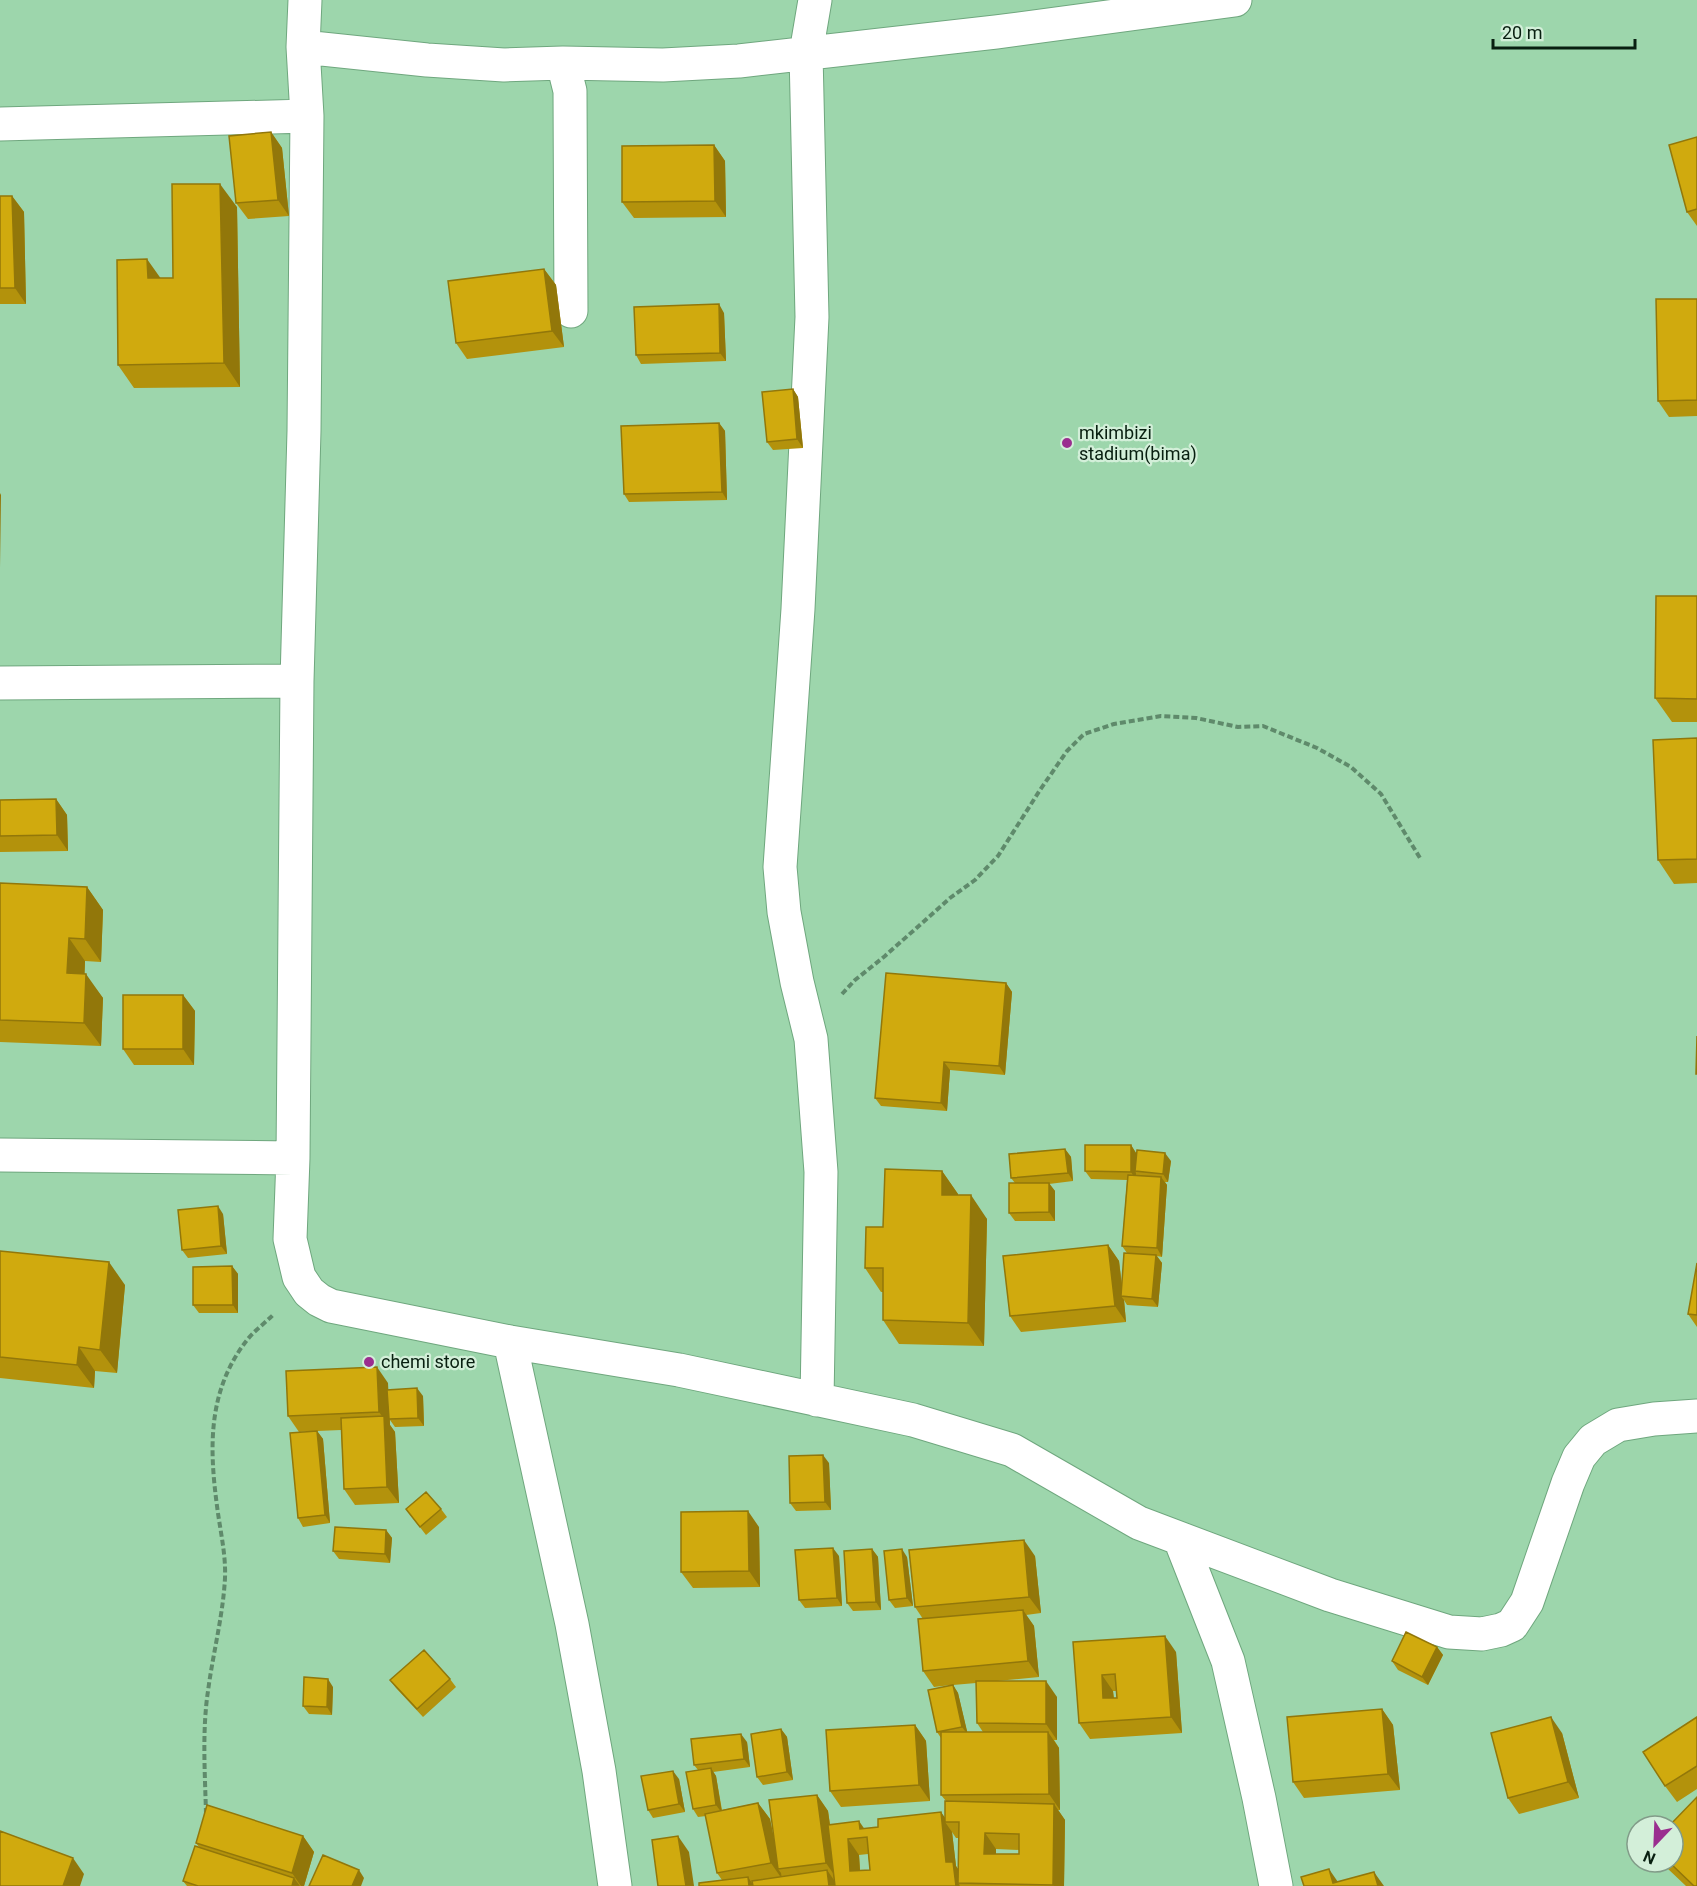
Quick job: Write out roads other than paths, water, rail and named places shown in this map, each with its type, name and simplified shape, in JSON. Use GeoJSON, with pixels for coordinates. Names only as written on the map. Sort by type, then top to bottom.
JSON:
{"type":"FeatureCollection","features":[{"type":"Feature","properties":{"kind":"street"},"geometry":{"type":"LineString","coordinates":[[305,0],[303,47],[307,116],[304,431],[297,681],[293,1158],[290,1239],[299,1277],[309,1292],[331,1306],[510,1342],[679,1370],[913,1420],[1012,1450],[1139,1523],[1330,1595],[1449,1632],[1487,1634],[1512,1625],[1521,1614],[1568,1483],[1579,1457],[1593,1440],[1618,1425],[1654,1419],[1697,1416]]}},
{"type":"Feature","properties":{"kind":"street"},"geometry":{"type":"LineString","coordinates":[[815,0],[806,53],[812,317],[798,609],[780,867],[784,912],[792,958],[811,1039],[820,1172],[817,1400]]}},
{"type":"Feature","properties":{"kind":"street"},"geometry":{"type":"LineString","coordinates":[[303,47],[504,65],[563,63],[663,65],[740,61],[996,32],[1235,0]]}},
{"type":"Feature","properties":{"kind":"street"},"geometry":{"type":"LineString","coordinates":[[563,63],[570,91],[571,311]]}},
{"type":"Feature","properties":{"kind":"street"},"geometry":{"type":"LineString","coordinates":[[0,124],[307,116]]}},
{"type":"Feature","properties":{"kind":"street"},"geometry":{"type":"LineString","coordinates":[[0,683],[297,681]]}},
{"type":"Feature","properties":{"kind":"street"},"geometry":{"type":"LineString","coordinates":[[0,1155],[293,1158]]}},
{"type":"Feature","properties":{"kind":"street"},"geometry":{"type":"LineString","coordinates":[[510,1342],[572,1624],[599,1771],[615,1886]]}},
{"type":"Feature","properties":{"kind":"street"},"geometry":{"type":"LineString","coordinates":[[1180,1539],[1228,1661],[1276,1886]]}},
{"type":"Feature","properties":{"kind":"place","name":"mkimbizi stadium(bima)"},"geometry":{"type":"Point","coordinates":[1067,443]}},
{"type":"Feature","properties":{"kind":"place","name":"chemi store"},"geometry":{"type":"Point","coordinates":[369,1362]}}]}
